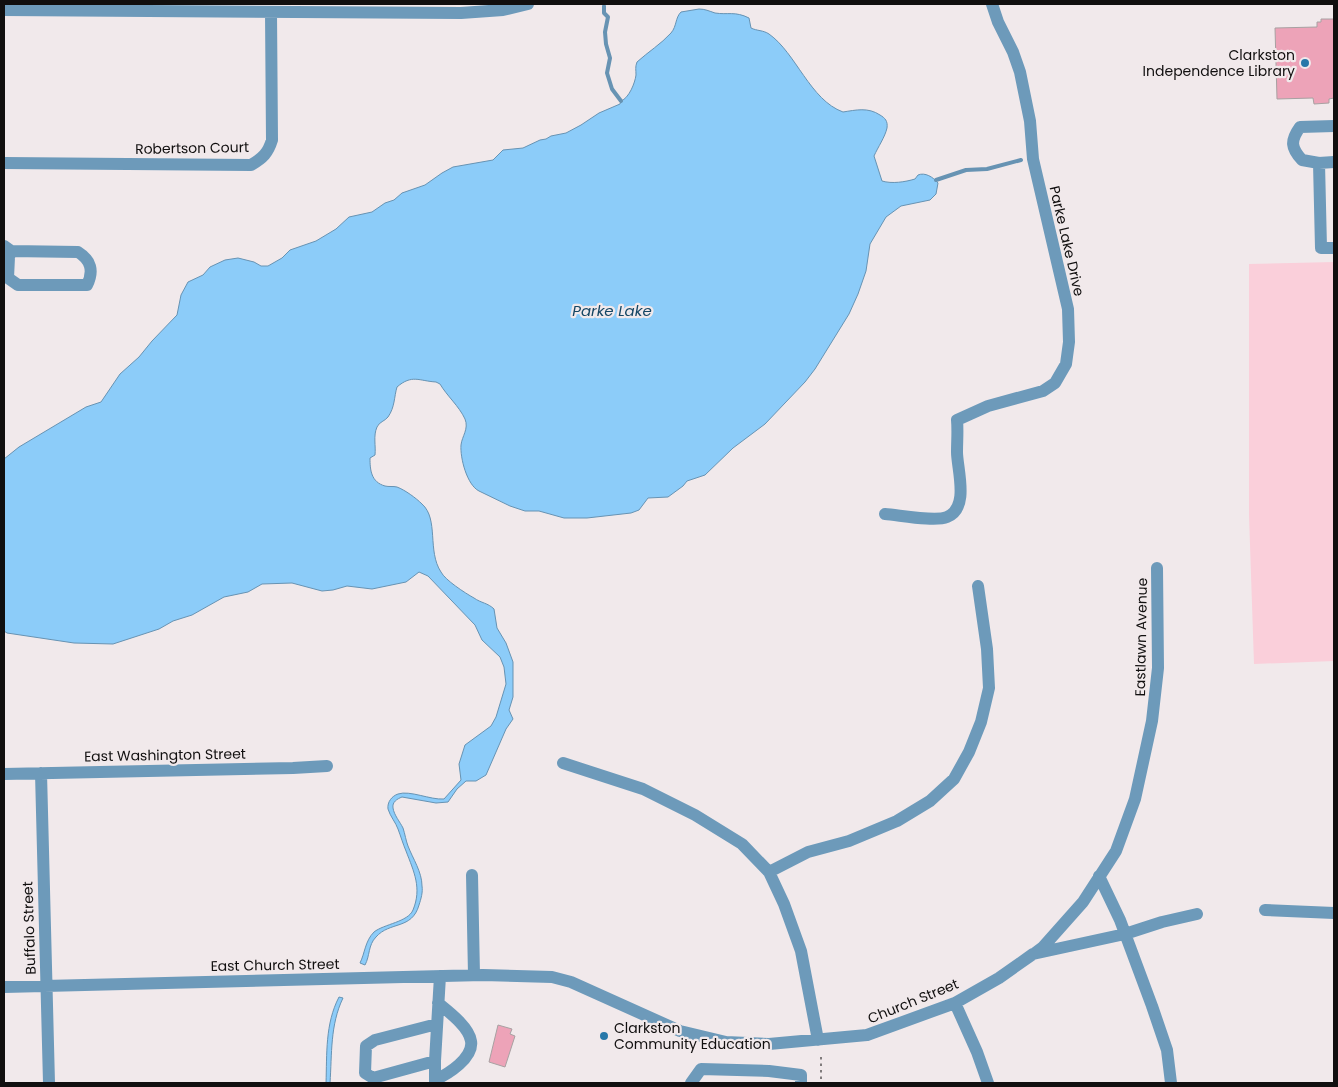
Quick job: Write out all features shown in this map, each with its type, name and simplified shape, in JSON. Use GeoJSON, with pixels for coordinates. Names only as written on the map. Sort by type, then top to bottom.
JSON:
{"type":"FeatureCollection","features":[{"type":"Feature","properties":{"kind":"street"},"geometry":{"type":"LineString","coordinates":[[4,10],[90,7],[272,13],[293,8],[461,13],[503,10],[528,4]]}},
{"type":"Feature","properties":{"kind":"street","name":"Parke Lake Drive"},"geometry":{"type":"LineString","coordinates":[[885,514],[939,519],[949,516],[961,497],[957,451],[957,420],[988,406],[1043,391],[1054,383],[1066,364],[1069,342],[1068,309],[1033,159],[1030,122],[1020,72],[992,4]]}},
{"type":"Feature","properties":{"kind":"street","name":"Robertson Court"},"geometry":{"type":"LineString","coordinates":[[4,163],[251,165],[263,158],[268,152],[272,140],[272,13]]}},
{"type":"Feature","properties":{"kind":"street"},"geometry":{"type":"LineString","coordinates":[[1334,126],[1300,128],[1293,137],[1294,150],[1302,160],[1319,163],[1334,162]]}},
{"type":"Feature","properties":{"kind":"street"},"geometry":{"type":"LineString","coordinates":[[1319,163],[1321,248],[1334,248]]}},
{"type":"Feature","properties":{"kind":"street"},"geometry":{"type":"LineString","coordinates":[[8,248],[78,252],[87,258],[91,267],[91,277],[87,285],[18,285],[8,278],[8,248]]}},
{"type":"Feature","properties":{"kind":"street","name":"Eastlawn Avenue"},"geometry":{"type":"LineString","coordinates":[[1033,954],[1043,947],[1083,902],[1116,851],[1136,799],[1152,721],[1158,668],[1157,568]]}},
{"type":"Feature","properties":{"kind":"street"},"geometry":{"type":"LineString","coordinates":[[769,872],[808,852],[849,840],[897,821],[930,801],[954,779],[969,752],[981,722],[989,688],[987,649],[978,586]]}},
{"type":"Feature","properties":{"kind":"street"},"geometry":{"type":"LineString","coordinates":[[564,763],[643,789],[695,815],[742,844],[769,872],[784,904],[801,951],[818,1040]]}},
{"type":"Feature","properties":{"kind":"street","name":"East Washington Street"},"geometry":{"type":"LineString","coordinates":[[4,774],[327,766]]}},
{"type":"Feature","properties":{"kind":"street","name":"Buffalo Street"},"geometry":{"type":"LineString","coordinates":[[42,773],[49,1083]]}},
{"type":"Feature","properties":{"kind":"street"},"geometry":{"type":"LineString","coordinates":[[472,875],[474,975]]}},
{"type":"Feature","properties":{"kind":"street"},"geometry":{"type":"LineString","coordinates":[[1099,876],[1107,890],[1125,934],[1167,1050],[1172,1083]]}},
{"type":"Feature","properties":{"kind":"street"},"geometry":{"type":"LineString","coordinates":[[1265,910],[1334,913]]}},
{"type":"Feature","properties":{"kind":"street","name":"Church Street"},"geometry":{"type":"LineString","coordinates":[[547,977],[571,982],[680,1031],[726,1042],[769,1044],[818,1040],[866,1035],[955,1002],[999,978],[1033,954],[1125,934],[1162,922],[1196,914]]}},
{"type":"Feature","properties":{"kind":"street","name":"East Church Street"},"geometry":{"type":"LineString","coordinates":[[4,987],[474,975],[547,977]]}},
{"type":"Feature","properties":{"kind":"street"},"geometry":{"type":"LineString","coordinates":[[435,1081],[440,976]]}},
{"type":"Feature","properties":{"kind":"street"},"geometry":{"type":"LineString","coordinates":[[435,1081],[447,1074],[466,1058],[471,1042],[458,1020],[438,1002]]}},
{"type":"Feature","properties":{"kind":"street"},"geometry":{"type":"LineString","coordinates":[[955,1002],[978,1052],[988,1083]]}},
{"type":"Feature","properties":{"kind":"street"},"geometry":{"type":"LineString","coordinates":[[435,1061],[373,1078],[365,1072],[366,1046],[376,1040],[437,1024]]}},
{"type":"Feature","properties":{"kind":"street"},"geometry":{"type":"LineString","coordinates":[[691,1083],[701,1069],[769,1071],[801,1079]]}},
{"type":"Feature","properties":{"kind":"path"},"geometry":{"type":"LineString","coordinates":[[821,1057],[821,1083]]}},
{"type":"Feature","properties":{"kind":"shaded area"},"geometry":{"type":"Polygon","coordinates":[[[1334,262],[1334,661],[1254,664],[1249,515],[1249,264],[1334,262]]]}},
{"type":"Feature","properties":{"kind":"water","name":"Parke Lake"},"geometry":{"type":"Polygon","coordinates":[[[699,9],[715,13],[736,14],[749,18],[751,28],[769,34],[779,42],[812,87],[831,106],[843,112],[871,111],[883,117],[887,122],[887,128],[874,156],[882,181],[903,182],[915,179],[921,174],[926,175],[938,183],[936,194],[930,200],[901,206],[886,217],[870,244],[866,271],[849,314],[815,369],[765,424],[733,448],[705,475],[687,481],[668,497],[648,498],[639,510],[631,513],[587,518],[564,518],[539,511],[525,511],[479,491],[471,483],[465,471],[462,457],[461,445],[466,429],[465,419],[440,384],[411,379],[397,387],[390,413],[378,425],[376,430],[375,455],[370,458],[372,475],[380,484],[400,488],[422,504],[430,518],[437,564],[443,575],[461,590],[494,609],[497,628],[506,643],[513,662],[513,697],[509,710],[513,719],[506,729],[486,775],[476,781],[466,781],[457,789],[448,802],[436,803],[402,797],[394,802],[394,811],[403,828],[408,846],[421,876],[422,896],[416,913],[411,918],[382,932],[373,940],[365,965],[360,963],[367,943],[374,932],[406,917],[413,910],[416,902],[416,880],[397,827],[388,809],[389,802],[394,796],[403,793],[444,799],[461,780],[459,764],[465,745],[491,726],[496,717],[506,684],[504,667],[500,657],[482,640],[475,625],[428,576],[419,572],[406,582],[372,589],[347,586],[322,591],[292,583],[262,584],[248,592],[224,597],[192,615],[173,621],[159,629],[113,644],[74,643],[7,633],[4,631],[4,459],[19,447],[86,407],[101,402],[120,374],[139,357],[177,315],[181,295],[188,282],[203,275],[210,267],[225,260],[238,258],[261,266],[268,266],[282,258],[290,250],[316,241],[336,229],[349,217],[372,212],[385,203],[394,200],[402,193],[425,185],[453,167],[493,160],[503,150],[523,148],[551,136],[566,133],[599,113],[620,104],[633,86],[637,62],[671,33],[681,12],[699,9]]]}},
{"type":"Feature","properties":{"kind":"water"},"geometry":{"type":"Polygon","coordinates":[[[339,997],[343,998],[334,1029],[330,1083],[326,1083],[329,1028],[334,1007],[339,997]]]}},
{"type":"Feature","properties":{"kind":"building","name":"Clarkston Independence Library"},"geometry":{"type":"Polygon","coordinates":[[[1321,19],[1334,19],[1334,98],[1329,99],[1329,103],[1314,104],[1313,98],[1277,99],[1275,28],[1317,27],[1317,22],[1321,22],[1321,19]]]}},
{"type":"Feature","properties":{"kind":"building"},"geometry":{"type":"Polygon","coordinates":[[[498,1025],[512,1029],[510,1034],[515,1036],[505,1067],[489,1062],[498,1025]]]}},
{"type":"Feature","properties":{"kind":"waterway"},"geometry":{"type":"LineString","coordinates":[[604,6],[604,13],[608,17],[605,32],[610,58],[607,73],[612,89],[621,101]]}},
{"type":"Feature","properties":{"kind":"waterway"},"geometry":{"type":"LineString","coordinates":[[936,180],[966,170],[987,169],[1021,160]]}},
{"type":"Feature","properties":{"kind":"place","name":"Clarkston Independence Library"},"geometry":{"type":"Point","coordinates":[1305,63]}},
{"type":"Feature","properties":{"kind":"place","name":"Clarkston Community Education"},"geometry":{"type":"Point","coordinates":[604,1036]}}]}
